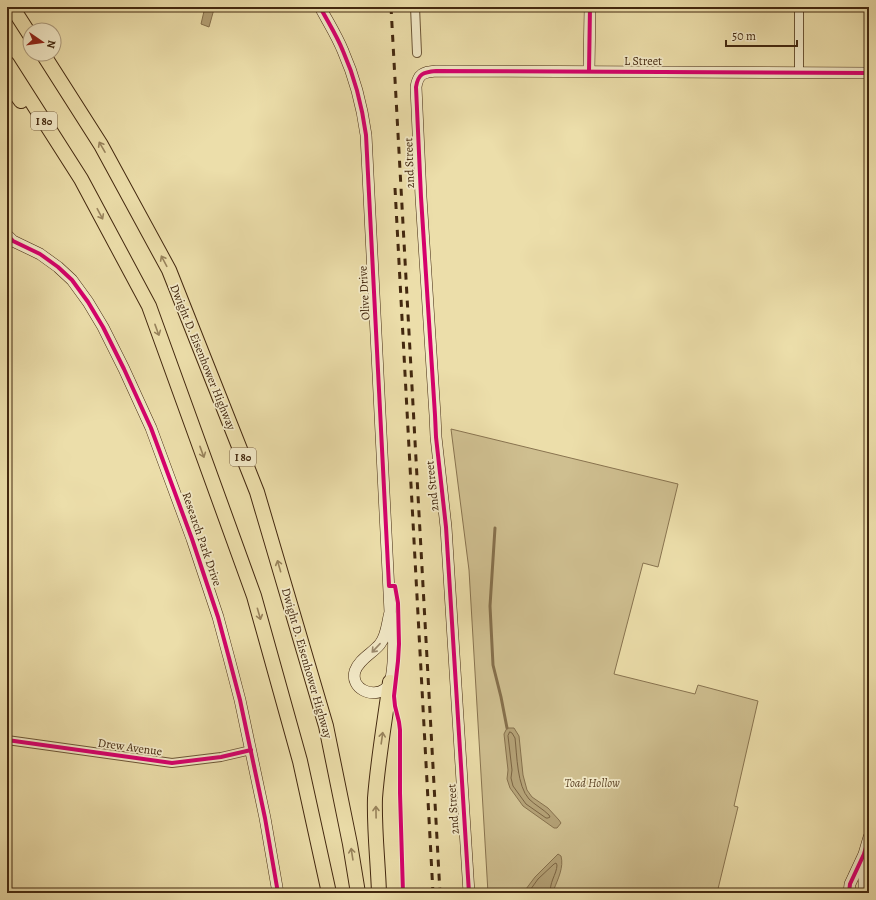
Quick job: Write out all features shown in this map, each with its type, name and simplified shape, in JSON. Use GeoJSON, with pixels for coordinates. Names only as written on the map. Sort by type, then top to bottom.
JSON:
{"type":"FeatureCollection","features":[{"type":"Feature","properties":{"kind":"highway"},"geometry":{"type":"LineString","coordinates":[[12,7],[22,23]]}},
{"type":"Feature","properties":{"kind":"highway"},"geometry":{"type":"LineString","coordinates":[[23,7],[28,22]]}},
{"type":"Feature","properties":{"kind":"highway","name":"Dwight D. Eisenhower Highway"},"geometry":{"type":"LineString","coordinates":[[48,62],[101,145],[169,270],[257,492],[326,726],[350,844],[358,893]]}},
{"type":"Feature","properties":{"kind":"highway","name":"I 80"},"geometry":{"type":"LineString","coordinates":[[7,63],[81,179],[149,306],[254,596],[300,761],[329,893]]}},
{"type":"Feature","properties":{"kind":"highway"},"geometry":{"type":"LineString","coordinates":[[7,82],[81,179]]}},
{"type":"Feature","properties":{"kind":"highway"},"geometry":{"type":"LineString","coordinates":[[379,893],[375,799],[390,682]]}},
{"type":"Feature","properties":{"kind":"street","name":"Olive Drive"},"geometry":{"type":"LineString","coordinates":[[320,7],[343,50],[352,73],[363,115],[366,135],[390,612],[394,626],[393,657],[390,682],[384,690],[371,693],[358,687],[355,671],[358,665],[381,643],[386,632],[390,612]]}},
{"type":"Feature","properties":{"kind":"street"},"geometry":{"type":"LineString","coordinates":[[415,7],[417,54]]}},
{"type":"Feature","properties":{"kind":"street"},"geometry":{"type":"LineString","coordinates":[[589,71],[590,7]]}},
{"type":"Feature","properties":{"kind":"street"},"geometry":{"type":"LineString","coordinates":[[799,7],[799,73]]}},
{"type":"Feature","properties":{"kind":"street","name":"L Street"},"geometry":{"type":"LineString","coordinates":[[418,78],[423,74],[436,70],[869,73]]}},
{"type":"Feature","properties":{"kind":"street","name":"2nd Street"},"geometry":{"type":"LineString","coordinates":[[418,78],[416,87],[421,204],[436,437],[446,527],[469,893]]}},
{"type":"Feature","properties":{"kind":"street","name":"Research Park Drive"},"geometry":{"type":"LineString","coordinates":[[9,239],[40,254],[58,267],[72,280],[88,302],[103,327],[151,428],[192,539],[218,617],[240,700],[251,750],[278,893]]}},
{"type":"Feature","properties":{"kind":"street","name":"Drew Avenue"},"geometry":{"type":"LineString","coordinates":[[7,740],[172,763],[221,757],[251,750]]}},
{"type":"Feature","properties":{"kind":"street"},"geometry":{"type":"LineString","coordinates":[[848,893],[850,884],[864,854],[869,837]]}},
{"type":"Feature","properties":{"kind":"street"},"geometry":{"type":"LineString","coordinates":[[864,854],[864,893]]}},
{"type":"Feature","properties":{"kind":"green space","name":"Toad Hollow"},"geometry":{"type":"Polygon","coordinates":[[[451,429],[678,484],[658,567],[643,563],[614,674],[695,694],[698,685],[758,701],[734,806],[738,807],[717,893],[488,893],[469,570],[451,429]]]}},
{"type":"Feature","properties":{"kind":"water"},"geometry":{"type":"Polygon","coordinates":[[[205,7],[214,9],[209,27],[201,24],[205,7]]]}},
{"type":"Feature","properties":{"kind":"water"},"geometry":{"type":"Polygon","coordinates":[[[507,728],[514,728],[519,736],[523,775],[527,790],[532,797],[548,808],[559,820],[561,823],[557,828],[554,828],[523,806],[510,788],[507,779],[508,770],[504,734],[507,728]]]}},
{"type":"Feature","properties":{"kind":"water"},"geometry":{"type":"Polygon","coordinates":[[[558,854],[561,856],[562,864],[554,889],[556,893],[523,893],[535,877],[558,854]]]}},
{"type":"Feature","properties":{"kind":"waterway"},"geometry":{"type":"LineString","coordinates":[[495,528],[490,606],[493,665],[507,728]]}},
{"type":"Feature","properties":{"kind":"railway"},"geometry":{"type":"LineString","coordinates":[[391,7],[440,893]]}},
{"type":"Feature","properties":{"kind":"railway"},"geometry":{"type":"LineString","coordinates":[[395,188],[433,893]]}},
{"type":"Feature","properties":{"kind":"cycle path"},"geometry":{"type":"LineString","coordinates":[[320,7],[338,40],[351,71],[360,103],[366,135],[389,586],[395,586],[398,603],[399,644],[394,696],[400,730],[403,893]]}},
{"type":"Feature","properties":{"kind":"cycle path"},"geometry":{"type":"LineString","coordinates":[[589,71],[590,7]]}},
{"type":"Feature","properties":{"kind":"cycle path"},"geometry":{"type":"LineString","coordinates":[[469,893],[446,527],[436,437],[421,197],[416,87],[418,79],[424,73],[436,71],[869,73]]}},
{"type":"Feature","properties":{"kind":"cycle path"},"geometry":{"type":"LineString","coordinates":[[7,235],[13,241],[40,254],[58,267],[72,280],[88,302],[103,327],[151,428],[192,539],[218,617],[240,700],[265,818],[278,893]]}},
{"type":"Feature","properties":{"kind":"cycle path"},"geometry":{"type":"LineString","coordinates":[[7,740],[172,763],[221,757],[251,750]]}},
{"type":"Feature","properties":{"kind":"cycle path"},"geometry":{"type":"LineString","coordinates":[[849,893],[850,884],[864,854],[869,837]]}}]}
